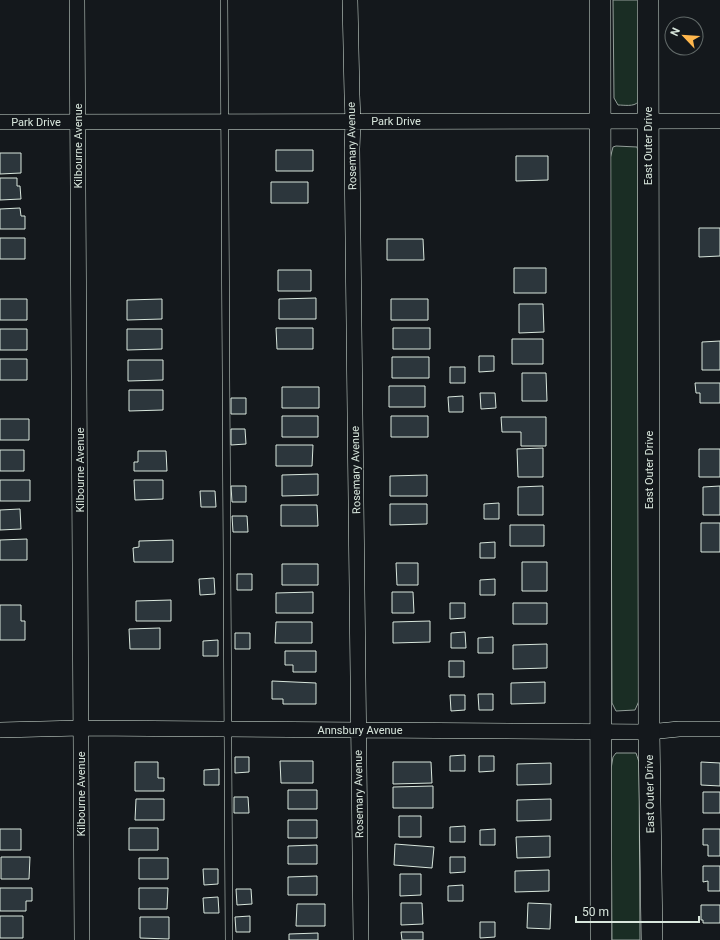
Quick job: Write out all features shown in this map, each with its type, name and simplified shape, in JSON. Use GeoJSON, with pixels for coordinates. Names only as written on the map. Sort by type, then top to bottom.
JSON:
{"type":"FeatureCollection","features":[{"type":"Feature","properties":{"kind":"street","name":"Kilbourne Avenue"},"geometry":{"type":"LineString","coordinates":[[77,0],[82,940]]}},
{"type":"Feature","properties":{"kind":"street","name":"Rosemary Avenue"},"geometry":{"type":"LineString","coordinates":[[350,0],[353,121],[352,149],[361,940]]}},
{"type":"Feature","properties":{"kind":"street"},"geometry":{"type":"LineString","coordinates":[[600,0],[601,940]]}},
{"type":"Feature","properties":{"kind":"street","name":"East Outer Drive"},"geometry":{"type":"LineString","coordinates":[[648,0],[649,732],[652,940]]}},
{"type":"Feature","properties":{"kind":"street","name":"Park Drive"},"geometry":{"type":"LineString","coordinates":[[0,122],[720,121]]}},
{"type":"Feature","properties":{"kind":"street","name":"Annsbury Avenue"},"geometry":{"type":"LineString","coordinates":[[0,730],[81,728],[649,732],[679,729],[720,729]]}},
{"type":"Feature","properties":{"kind":"lane"},"geometry":{"type":"LineString","coordinates":[[224,0],[229,940]]}},
{"type":"Feature","properties":{"kind":"green space"},"geometry":{"type":"Polygon","coordinates":[[[613,0],[640,0],[638,102],[631,105],[618,105],[614,98],[613,0]]]}},
{"type":"Feature","properties":{"kind":"green space"},"geometry":{"type":"Polygon","coordinates":[[[613,147],[637,147],[638,151],[639,701],[635,710],[616,711],[612,703],[610,159],[613,147]]]}},
{"type":"Feature","properties":{"kind":"green space"},"geometry":{"type":"Polygon","coordinates":[[[616,753],[636,753],[639,762],[640,940],[612,940],[611,769],[613,757],[616,753]]]}},
{"type":"Feature","properties":{"kind":"building"},"geometry":{"type":"Polygon","coordinates":[[[276,150],[313,150],[313,171],[276,171],[276,150]]]}},
{"type":"Feature","properties":{"kind":"building"},"geometry":{"type":"Polygon","coordinates":[[[0,153],[21,153],[21,173],[0,174],[0,153]]]}},
{"type":"Feature","properties":{"kind":"building"},"geometry":{"type":"Polygon","coordinates":[[[516,156],[548,156],[548,180],[516,181],[516,156]]]}},
{"type":"Feature","properties":{"kind":"building"},"geometry":{"type":"Polygon","coordinates":[[[0,178],[17,178],[17,186],[20,186],[21,199],[0,200],[0,178]]]}},
{"type":"Feature","properties":{"kind":"building"},"geometry":{"type":"Polygon","coordinates":[[[271,182],[308,182],[308,203],[271,203],[271,182]]]}},
{"type":"Feature","properties":{"kind":"building"},"geometry":{"type":"Polygon","coordinates":[[[20,208],[21,216],[25,216],[25,229],[0,229],[0,209],[20,208]]]}},
{"type":"Feature","properties":{"kind":"building"},"geometry":{"type":"Polygon","coordinates":[[[699,228],[720,228],[720,256],[699,257],[699,228]]]}},
{"type":"Feature","properties":{"kind":"building"},"geometry":{"type":"Polygon","coordinates":[[[0,238],[25,238],[25,259],[0,259],[0,238]]]}},
{"type":"Feature","properties":{"kind":"building"},"geometry":{"type":"Polygon","coordinates":[[[387,239],[423,239],[424,260],[387,260],[387,239]]]}},
{"type":"Feature","properties":{"kind":"building"},"geometry":{"type":"Polygon","coordinates":[[[514,268],[546,268],[546,293],[514,293],[514,268]]]}},
{"type":"Feature","properties":{"kind":"building"},"geometry":{"type":"Polygon","coordinates":[[[278,270],[311,270],[311,291],[278,291],[278,270]]]}},
{"type":"Feature","properties":{"kind":"building"},"geometry":{"type":"Polygon","coordinates":[[[316,298],[316,319],[279,319],[279,299],[316,298]]]}},
{"type":"Feature","properties":{"kind":"building"},"geometry":{"type":"Polygon","coordinates":[[[0,299],[27,299],[27,320],[0,320],[0,299]]]}},
{"type":"Feature","properties":{"kind":"building"},"geometry":{"type":"Polygon","coordinates":[[[162,299],[162,319],[127,320],[127,300],[162,299]]]}},
{"type":"Feature","properties":{"kind":"building"},"geometry":{"type":"Polygon","coordinates":[[[391,299],[428,299],[428,320],[391,320],[391,299]]]}},
{"type":"Feature","properties":{"kind":"building"},"geometry":{"type":"Polygon","coordinates":[[[519,304],[543,304],[544,332],[519,333],[519,304]]]}},
{"type":"Feature","properties":{"kind":"building"},"geometry":{"type":"Polygon","coordinates":[[[276,328],[313,328],[313,349],[277,349],[276,328]]]}},
{"type":"Feature","properties":{"kind":"building"},"geometry":{"type":"Polygon","coordinates":[[[393,328],[430,328],[430,349],[393,349],[393,328]]]}},
{"type":"Feature","properties":{"kind":"building"},"geometry":{"type":"Polygon","coordinates":[[[0,329],[27,329],[27,350],[0,350],[0,329]]]}},
{"type":"Feature","properties":{"kind":"building"},"geometry":{"type":"Polygon","coordinates":[[[127,329],[162,329],[162,349],[127,350],[127,329]]]}},
{"type":"Feature","properties":{"kind":"building"},"geometry":{"type":"Polygon","coordinates":[[[512,339],[543,339],[543,364],[512,364],[512,339]]]}},
{"type":"Feature","properties":{"kind":"building"},"geometry":{"type":"Polygon","coordinates":[[[720,341],[720,370],[702,370],[702,342],[720,341]]]}},
{"type":"Feature","properties":{"kind":"building"},"geometry":{"type":"Polygon","coordinates":[[[479,356],[494,356],[494,371],[479,372],[479,356]]]}},
{"type":"Feature","properties":{"kind":"building"},"geometry":{"type":"Polygon","coordinates":[[[392,357],[429,357],[429,378],[392,378],[392,357]]]}},
{"type":"Feature","properties":{"kind":"building"},"geometry":{"type":"Polygon","coordinates":[[[0,359],[27,359],[27,380],[0,380],[0,359]]]}},
{"type":"Feature","properties":{"kind":"building"},"geometry":{"type":"Polygon","coordinates":[[[128,360],[163,360],[163,380],[128,381],[128,360]]]}},
{"type":"Feature","properties":{"kind":"building"},"geometry":{"type":"Polygon","coordinates":[[[450,367],[465,367],[465,383],[450,383],[450,367]]]}},
{"type":"Feature","properties":{"kind":"building"},"geometry":{"type":"Polygon","coordinates":[[[522,373],[546,373],[547,401],[522,401],[522,373]]]}},
{"type":"Feature","properties":{"kind":"building"},"geometry":{"type":"Polygon","coordinates":[[[695,383],[720,383],[720,403],[700,403],[700,393],[696,393],[695,383]]]}},
{"type":"Feature","properties":{"kind":"building"},"geometry":{"type":"Polygon","coordinates":[[[389,386],[425,386],[425,407],[389,407],[389,386]]]}},
{"type":"Feature","properties":{"kind":"building"},"geometry":{"type":"Polygon","coordinates":[[[282,387],[319,387],[319,408],[282,408],[282,387]]]}},
{"type":"Feature","properties":{"kind":"building"},"geometry":{"type":"Polygon","coordinates":[[[129,390],[163,390],[163,410],[129,411],[129,390]]]}},
{"type":"Feature","properties":{"kind":"building"},"geometry":{"type":"Polygon","coordinates":[[[480,393],[495,393],[496,408],[481,409],[480,393]]]}},
{"type":"Feature","properties":{"kind":"building"},"geometry":{"type":"Polygon","coordinates":[[[463,396],[463,412],[449,412],[448,397],[463,396]]]}},
{"type":"Feature","properties":{"kind":"building"},"geometry":{"type":"Polygon","coordinates":[[[231,398],[246,398],[246,414],[231,414],[231,398]]]}},
{"type":"Feature","properties":{"kind":"building"},"geometry":{"type":"Polygon","coordinates":[[[282,416],[318,416],[318,437],[282,437],[282,416]]]}},
{"type":"Feature","properties":{"kind":"building"},"geometry":{"type":"Polygon","coordinates":[[[391,416],[428,416],[428,437],[391,437],[391,416]]]}},
{"type":"Feature","properties":{"kind":"building"},"geometry":{"type":"Polygon","coordinates":[[[501,417],[546,417],[546,446],[521,446],[521,432],[502,432],[501,417]]]}},
{"type":"Feature","properties":{"kind":"building"},"geometry":{"type":"Polygon","coordinates":[[[0,419],[29,419],[29,440],[0,440],[0,419]]]}},
{"type":"Feature","properties":{"kind":"building"},"geometry":{"type":"Polygon","coordinates":[[[231,429],[245,429],[246,444],[231,445],[231,429]]]}},
{"type":"Feature","properties":{"kind":"building"},"geometry":{"type":"Polygon","coordinates":[[[276,445],[313,445],[312,466],[276,466],[276,445]]]}},
{"type":"Feature","properties":{"kind":"building"},"geometry":{"type":"Polygon","coordinates":[[[543,448],[543,477],[518,477],[517,449],[543,448]]]}},
{"type":"Feature","properties":{"kind":"building"},"geometry":{"type":"Polygon","coordinates":[[[699,449],[720,449],[720,477],[699,477],[699,449]]]}},
{"type":"Feature","properties":{"kind":"building"},"geometry":{"type":"Polygon","coordinates":[[[0,450],[24,450],[24,471],[0,471],[0,450]]]}},
{"type":"Feature","properties":{"kind":"building"},"geometry":{"type":"Polygon","coordinates":[[[138,451],[166,451],[167,471],[134,471],[134,462],[138,462],[138,451]]]}},
{"type":"Feature","properties":{"kind":"building"},"geometry":{"type":"Polygon","coordinates":[[[318,474],[318,495],[282,496],[282,475],[318,474]]]}},
{"type":"Feature","properties":{"kind":"building"},"geometry":{"type":"Polygon","coordinates":[[[427,475],[427,496],[390,496],[390,476],[427,475]]]}},
{"type":"Feature","properties":{"kind":"building"},"geometry":{"type":"Polygon","coordinates":[[[0,480],[30,480],[30,501],[0,501],[0,480]]]}},
{"type":"Feature","properties":{"kind":"building"},"geometry":{"type":"Polygon","coordinates":[[[134,480],[163,480],[163,499],[135,500],[134,480]]]}},
{"type":"Feature","properties":{"kind":"building"},"geometry":{"type":"Polygon","coordinates":[[[231,486],[246,486],[246,502],[232,502],[231,486]]]}},
{"type":"Feature","properties":{"kind":"building"},"geometry":{"type":"Polygon","coordinates":[[[543,486],[543,515],[518,515],[518,487],[543,486]]]}},
{"type":"Feature","properties":{"kind":"building"},"geometry":{"type":"Polygon","coordinates":[[[720,486],[720,515],[703,515],[703,487],[720,486]]]}},
{"type":"Feature","properties":{"kind":"building"},"geometry":{"type":"Polygon","coordinates":[[[200,491],[215,491],[216,507],[201,507],[200,491]]]}},
{"type":"Feature","properties":{"kind":"building"},"geometry":{"type":"Polygon","coordinates":[[[499,503],[499,519],[484,519],[484,504],[499,503]]]}},
{"type":"Feature","properties":{"kind":"building"},"geometry":{"type":"Polygon","coordinates":[[[390,504],[427,504],[427,524],[390,525],[390,504]]]}},
{"type":"Feature","properties":{"kind":"building"},"geometry":{"type":"Polygon","coordinates":[[[281,505],[317,505],[318,526],[281,526],[281,505]]]}},
{"type":"Feature","properties":{"kind":"building"},"geometry":{"type":"Polygon","coordinates":[[[20,509],[21,529],[0,530],[0,510],[20,509]]]}},
{"type":"Feature","properties":{"kind":"building"},"geometry":{"type":"Polygon","coordinates":[[[232,516],[247,516],[248,532],[233,532],[232,516]]]}},
{"type":"Feature","properties":{"kind":"building"},"geometry":{"type":"Polygon","coordinates":[[[701,523],[720,523],[720,552],[701,552],[701,523]]]}},
{"type":"Feature","properties":{"kind":"building"},"geometry":{"type":"Polygon","coordinates":[[[510,525],[544,525],[544,546],[510,546],[510,525]]]}},
{"type":"Feature","properties":{"kind":"building"},"geometry":{"type":"Polygon","coordinates":[[[27,539],[27,560],[0,560],[0,540],[27,539]]]}},
{"type":"Feature","properties":{"kind":"building"},"geometry":{"type":"Polygon","coordinates":[[[173,540],[173,562],[134,562],[133,548],[139,547],[139,541],[173,540]]]}},
{"type":"Feature","properties":{"kind":"building"},"geometry":{"type":"Polygon","coordinates":[[[495,542],[495,558],[480,558],[480,543],[495,542]]]}},
{"type":"Feature","properties":{"kind":"building"},"geometry":{"type":"Polygon","coordinates":[[[522,562],[547,562],[547,591],[522,591],[522,562]]]}},
{"type":"Feature","properties":{"kind":"building"},"geometry":{"type":"Polygon","coordinates":[[[396,563],[418,563],[418,585],[397,585],[396,563]]]}},
{"type":"Feature","properties":{"kind":"building"},"geometry":{"type":"Polygon","coordinates":[[[282,564],[318,564],[318,585],[282,585],[282,564]]]}},
{"type":"Feature","properties":{"kind":"building"},"geometry":{"type":"Polygon","coordinates":[[[237,574],[252,574],[252,590],[237,590],[237,574]]]}},
{"type":"Feature","properties":{"kind":"building"},"geometry":{"type":"Polygon","coordinates":[[[214,578],[215,594],[200,595],[199,579],[214,578]]]}},
{"type":"Feature","properties":{"kind":"building"},"geometry":{"type":"Polygon","coordinates":[[[495,579],[495,595],[480,595],[480,580],[495,579]]]}},
{"type":"Feature","properties":{"kind":"building"},"geometry":{"type":"Polygon","coordinates":[[[313,592],[313,613],[276,613],[276,593],[313,592]]]}},
{"type":"Feature","properties":{"kind":"building"},"geometry":{"type":"Polygon","coordinates":[[[392,592],[413,592],[414,613],[392,613],[392,592]]]}},
{"type":"Feature","properties":{"kind":"building"},"geometry":{"type":"Polygon","coordinates":[[[171,600],[171,621],[136,621],[136,601],[171,600]]]}},
{"type":"Feature","properties":{"kind":"building"},"geometry":{"type":"Polygon","coordinates":[[[450,603],[465,603],[465,618],[450,619],[450,603]]]}},
{"type":"Feature","properties":{"kind":"building"},"geometry":{"type":"Polygon","coordinates":[[[513,603],[547,603],[547,624],[513,624],[513,603]]]}},
{"type":"Feature","properties":{"kind":"building"},"geometry":{"type":"Polygon","coordinates":[[[0,605],[21,605],[21,621],[25,621],[25,640],[0,640],[0,605]]]}},
{"type":"Feature","properties":{"kind":"building"},"geometry":{"type":"Polygon","coordinates":[[[430,621],[430,642],[393,643],[393,622],[430,621]]]}},
{"type":"Feature","properties":{"kind":"building"},"geometry":{"type":"Polygon","coordinates":[[[276,622],[312,622],[312,643],[275,643],[276,622]]]}},
{"type":"Feature","properties":{"kind":"building"},"geometry":{"type":"Polygon","coordinates":[[[160,628],[160,649],[130,649],[129,629],[160,628]]]}},
{"type":"Feature","properties":{"kind":"building"},"geometry":{"type":"Polygon","coordinates":[[[465,632],[466,648],[451,648],[451,633],[465,632]]]}},
{"type":"Feature","properties":{"kind":"building"},"geometry":{"type":"Polygon","coordinates":[[[235,633],[250,633],[250,649],[235,649],[235,633]]]}},
{"type":"Feature","properties":{"kind":"building"},"geometry":{"type":"Polygon","coordinates":[[[493,637],[493,653],[478,653],[478,638],[493,637]]]}},
{"type":"Feature","properties":{"kind":"building"},"geometry":{"type":"Polygon","coordinates":[[[218,640],[218,656],[203,656],[203,641],[218,640]]]}},
{"type":"Feature","properties":{"kind":"building"},"geometry":{"type":"Polygon","coordinates":[[[547,644],[547,668],[513,669],[513,645],[547,644]]]}},
{"type":"Feature","properties":{"kind":"building"},"geometry":{"type":"Polygon","coordinates":[[[285,651],[316,651],[316,672],[293,672],[293,665],[285,665],[285,651]]]}},
{"type":"Feature","properties":{"kind":"building"},"geometry":{"type":"Polygon","coordinates":[[[449,661],[464,661],[464,677],[449,677],[449,661]]]}},
{"type":"Feature","properties":{"kind":"building"},"geometry":{"type":"Polygon","coordinates":[[[272,681],[316,683],[316,704],[283,704],[283,699],[272,699],[272,681]]]}},
{"type":"Feature","properties":{"kind":"building"},"geometry":{"type":"Polygon","coordinates":[[[545,682],[545,703],[511,704],[511,683],[545,682]]]}},
{"type":"Feature","properties":{"kind":"building"},"geometry":{"type":"Polygon","coordinates":[[[478,694],[493,694],[493,710],[479,710],[478,694]]]}},
{"type":"Feature","properties":{"kind":"building"},"geometry":{"type":"Polygon","coordinates":[[[450,695],[465,695],[465,710],[451,711],[450,695]]]}},
{"type":"Feature","properties":{"kind":"building"},"geometry":{"type":"Polygon","coordinates":[[[465,755],[465,771],[450,771],[450,756],[465,755]]]}},
{"type":"Feature","properties":{"kind":"building"},"geometry":{"type":"Polygon","coordinates":[[[479,756],[494,756],[494,771],[479,772],[479,756]]]}},
{"type":"Feature","properties":{"kind":"building"},"geometry":{"type":"Polygon","coordinates":[[[235,757],[249,757],[249,772],[235,773],[235,757]]]}},
{"type":"Feature","properties":{"kind":"building"},"geometry":{"type":"Polygon","coordinates":[[[280,761],[313,761],[313,783],[281,783],[280,761]]]}},
{"type":"Feature","properties":{"kind":"building"},"geometry":{"type":"Polygon","coordinates":[[[135,762],[158,762],[158,778],[164,778],[164,791],[135,791],[135,762]]]}},
{"type":"Feature","properties":{"kind":"building"},"geometry":{"type":"Polygon","coordinates":[[[393,762],[431,762],[432,783],[393,784],[393,762]]]}},
{"type":"Feature","properties":{"kind":"building"},"geometry":{"type":"Polygon","coordinates":[[[701,762],[720,763],[720,786],[701,785],[701,762]]]}},
{"type":"Feature","properties":{"kind":"building"},"geometry":{"type":"Polygon","coordinates":[[[551,763],[551,784],[517,785],[517,764],[551,763]]]}},
{"type":"Feature","properties":{"kind":"building"},"geometry":{"type":"Polygon","coordinates":[[[219,769],[219,785],[204,785],[204,770],[219,769]]]}},
{"type":"Feature","properties":{"kind":"building"},"geometry":{"type":"Polygon","coordinates":[[[433,786],[433,808],[393,808],[393,787],[433,786]]]}},
{"type":"Feature","properties":{"kind":"building"},"geometry":{"type":"Polygon","coordinates":[[[288,790],[317,790],[317,809],[288,809],[288,790]]]}},
{"type":"Feature","properties":{"kind":"building"},"geometry":{"type":"Polygon","coordinates":[[[703,792],[720,792],[720,813],[703,813],[703,792]]]}},
{"type":"Feature","properties":{"kind":"building"},"geometry":{"type":"Polygon","coordinates":[[[234,797],[248,797],[249,813],[234,813],[234,797]]]}},
{"type":"Feature","properties":{"kind":"building"},"geometry":{"type":"Polygon","coordinates":[[[136,799],[164,799],[164,820],[135,820],[136,799]]]}},
{"type":"Feature","properties":{"kind":"building"},"geometry":{"type":"Polygon","coordinates":[[[551,799],[551,820],[517,821],[517,800],[551,799]]]}},
{"type":"Feature","properties":{"kind":"building"},"geometry":{"type":"Polygon","coordinates":[[[399,816],[421,816],[421,837],[399,837],[399,816]]]}},
{"type":"Feature","properties":{"kind":"building"},"geometry":{"type":"Polygon","coordinates":[[[288,820],[317,820],[317,838],[288,838],[288,820]]]}},
{"type":"Feature","properties":{"kind":"building"},"geometry":{"type":"Polygon","coordinates":[[[465,826],[465,842],[450,842],[450,827],[465,826]]]}},
{"type":"Feature","properties":{"kind":"building"},"geometry":{"type":"Polygon","coordinates":[[[129,828],[158,828],[158,850],[129,850],[129,828]]]}},
{"type":"Feature","properties":{"kind":"building"},"geometry":{"type":"Polygon","coordinates":[[[0,829],[21,829],[21,850],[0,850],[0,829]]]}},
{"type":"Feature","properties":{"kind":"building"},"geometry":{"type":"Polygon","coordinates":[[[495,829],[495,845],[480,845],[480,830],[495,829]]]}},
{"type":"Feature","properties":{"kind":"building"},"geometry":{"type":"Polygon","coordinates":[[[703,829],[720,829],[720,856],[708,856],[708,845],[703,845],[703,829]]]}},
{"type":"Feature","properties":{"kind":"building"},"geometry":{"type":"Polygon","coordinates":[[[550,836],[550,857],[517,858],[516,837],[550,836]]]}},
{"type":"Feature","properties":{"kind":"building"},"geometry":{"type":"Polygon","coordinates":[[[395,844],[434,847],[432,868],[394,865],[395,844]]]}},
{"type":"Feature","properties":{"kind":"building"},"geometry":{"type":"Polygon","coordinates":[[[317,845],[317,864],[288,864],[288,846],[317,845]]]}},
{"type":"Feature","properties":{"kind":"building"},"geometry":{"type":"Polygon","coordinates":[[[1,857],[30,857],[29,879],[1,879],[1,857]]]}},
{"type":"Feature","properties":{"kind":"building"},"geometry":{"type":"Polygon","coordinates":[[[450,857],[465,857],[465,872],[450,873],[450,857]]]}},
{"type":"Feature","properties":{"kind":"building"},"geometry":{"type":"Polygon","coordinates":[[[139,858],[168,858],[168,879],[139,879],[139,858]]]}},
{"type":"Feature","properties":{"kind":"building"},"geometry":{"type":"Polygon","coordinates":[[[703,866],[720,866],[720,891],[708,891],[708,881],[703,882],[703,866]]]}},
{"type":"Feature","properties":{"kind":"building"},"geometry":{"type":"Polygon","coordinates":[[[203,869],[218,869],[218,884],[204,885],[203,869]]]}},
{"type":"Feature","properties":{"kind":"building"},"geometry":{"type":"Polygon","coordinates":[[[549,870],[549,891],[515,892],[515,871],[549,870]]]}},
{"type":"Feature","properties":{"kind":"building"},"geometry":{"type":"Polygon","coordinates":[[[400,874],[421,874],[421,895],[400,896],[400,874]]]}},
{"type":"Feature","properties":{"kind":"building"},"geometry":{"type":"Polygon","coordinates":[[[317,876],[317,895],[288,895],[288,877],[317,876]]]}},
{"type":"Feature","properties":{"kind":"building"},"geometry":{"type":"Polygon","coordinates":[[[463,885],[463,901],[448,901],[448,886],[463,885]]]}},
{"type":"Feature","properties":{"kind":"building"},"geometry":{"type":"Polygon","coordinates":[[[0,888],[32,888],[32,901],[26,901],[26,911],[0,911],[0,888]]]}},
{"type":"Feature","properties":{"kind":"building"},"geometry":{"type":"Polygon","coordinates":[[[139,888],[168,888],[167,909],[139,909],[139,888]]]}},
{"type":"Feature","properties":{"kind":"building"},"geometry":{"type":"Polygon","coordinates":[[[236,889],[251,889],[252,904],[237,905],[236,889]]]}},
{"type":"Feature","properties":{"kind":"building"},"geometry":{"type":"Polygon","coordinates":[[[218,897],[219,913],[204,913],[203,898],[218,897]]]}},
{"type":"Feature","properties":{"kind":"building"},"geometry":{"type":"Polygon","coordinates":[[[401,903],[422,903],[423,924],[401,925],[401,903]]]}},
{"type":"Feature","properties":{"kind":"building"},"geometry":{"type":"Polygon","coordinates":[[[528,903],[551,904],[550,929],[527,928],[528,903]]]}},
{"type":"Feature","properties":{"kind":"building"},"geometry":{"type":"Polygon","coordinates":[[[297,904],[325,904],[325,926],[296,926],[297,904]]]}},
{"type":"Feature","properties":{"kind":"building"},"geometry":{"type":"Polygon","coordinates":[[[701,905],[720,905],[720,923],[703,923],[703,920],[701,920],[701,905]]]}},
{"type":"Feature","properties":{"kind":"building"},"geometry":{"type":"Polygon","coordinates":[[[0,916],[23,916],[23,938],[0,938],[0,916]]]}},
{"type":"Feature","properties":{"kind":"building"},"geometry":{"type":"Polygon","coordinates":[[[250,916],[250,932],[236,932],[235,917],[250,916]]]}},
{"type":"Feature","properties":{"kind":"building"},"geometry":{"type":"Polygon","coordinates":[[[140,917],[169,917],[169,939],[140,938],[140,917]]]}},
{"type":"Feature","properties":{"kind":"building"},"geometry":{"type":"Polygon","coordinates":[[[480,922],[495,922],[495,937],[480,938],[480,922]]]}},
{"type":"Feature","properties":{"kind":"building"},"geometry":{"type":"Polygon","coordinates":[[[401,932],[423,932],[423,940],[402,940],[401,932]]]}},
{"type":"Feature","properties":{"kind":"building"},"geometry":{"type":"Polygon","coordinates":[[[318,933],[318,940],[289,940],[289,934],[318,933]]]}}]}
